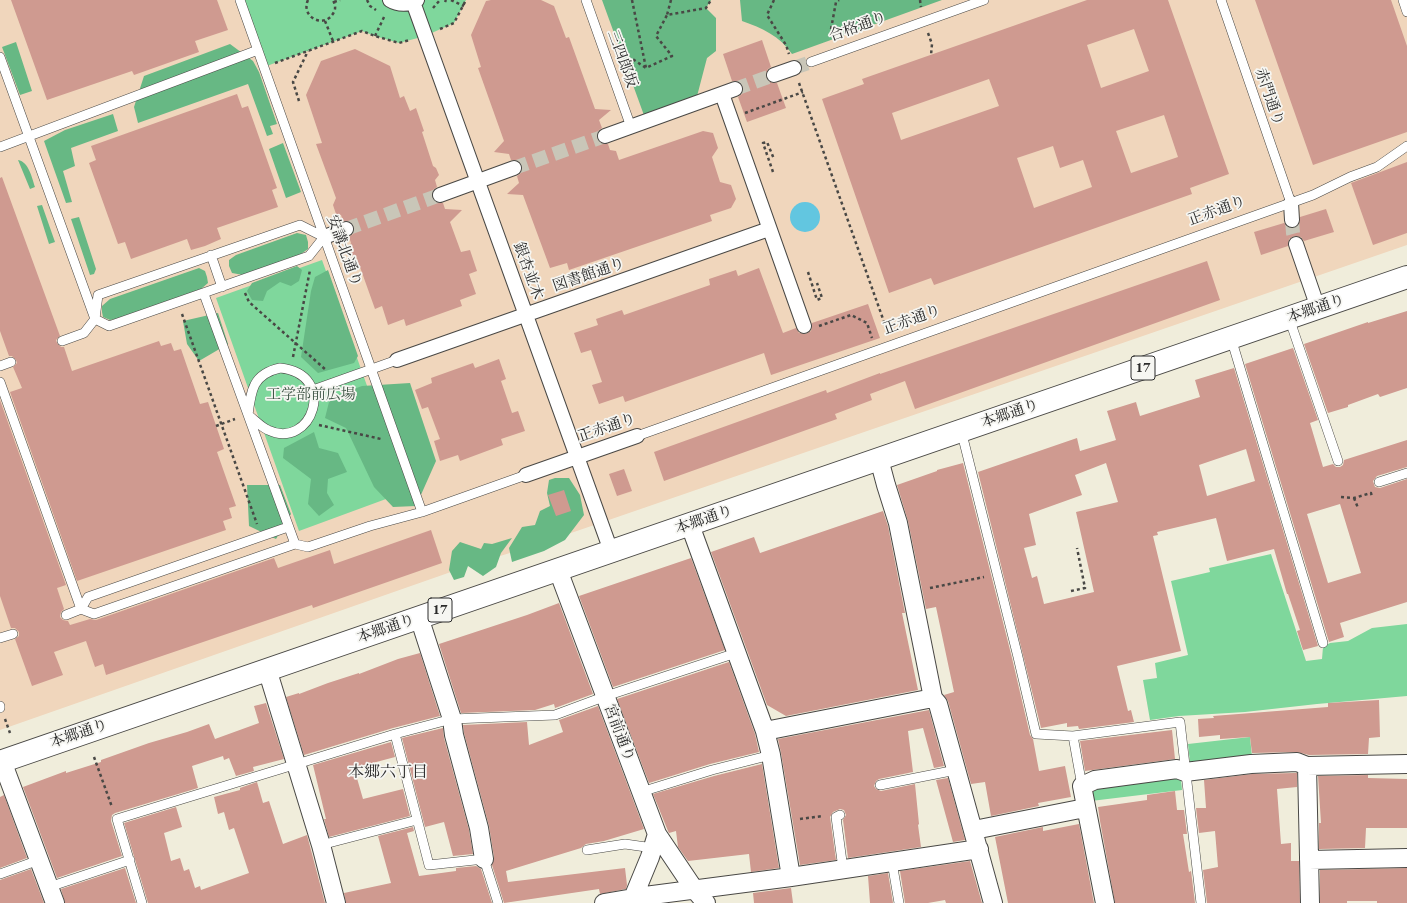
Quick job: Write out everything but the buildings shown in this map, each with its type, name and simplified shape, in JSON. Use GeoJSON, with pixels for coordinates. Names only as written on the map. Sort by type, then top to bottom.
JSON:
{"type":"FeatureCollection","features":[{"type":"Feature","properties":{"kind":"highway","name":"本郷通り"},"geometry":{"type":"LineString","coordinates":[[1,761],[1407,277]]}},
{"type":"Feature","properties":{"kind":"street"},"geometry":{"type":"LineString","coordinates":[[391,1],[403,4],[415,1]]}},
{"type":"Feature","properties":{"kind":"street","name":"銀杏並木"},"geometry":{"type":"LineString","coordinates":[[415,1],[425,36],[611,551]]}},
{"type":"Feature","properties":{"kind":"street"},"geometry":{"type":"LineString","coordinates":[[774,75],[794,68]]}},
{"type":"Feature","properties":{"kind":"street"},"geometry":{"type":"LineString","coordinates":[[605,136],[735,89]]}},
{"type":"Feature","properties":{"kind":"street"},"geometry":{"type":"LineString","coordinates":[[722,94],[804,326]]}},
{"type":"Feature","properties":{"kind":"street"},"geometry":{"type":"LineString","coordinates":[[440,195],[514,168]]}},
{"type":"Feature","properties":{"kind":"street"},"geometry":{"type":"LineString","coordinates":[[1291,203],[1292,220]]}},
{"type":"Feature","properties":{"kind":"street"},"geometry":{"type":"LineString","coordinates":[[324,237],[346,229]]}},
{"type":"Feature","properties":{"kind":"street","name":"図書館通り"},"geometry":{"type":"LineString","coordinates":[[397,360],[769,229]]}},
{"type":"Feature","properties":{"kind":"street"},"geometry":{"type":"LineString","coordinates":[[1296,244],[1318,308]]}},
{"type":"Feature","properties":{"kind":"street","name":"正赤通り"},"geometry":{"type":"LineString","coordinates":[[526,475],[637,436]]}},
{"type":"Feature","properties":{"kind":"street"},"geometry":{"type":"LineString","coordinates":[[879,459],[898,523],[933,698],[938,704],[993,903]]}},
{"type":"Feature","properties":{"kind":"street"},"geometry":{"type":"LineString","coordinates":[[690,525],[765,731],[771,755],[791,877]]}},
{"type":"Feature","properties":{"kind":"street","name":"宮前通り"},"geometry":{"type":"LineString","coordinates":[[558,570],[642,792],[655,841],[706,903]]}},
{"type":"Feature","properties":{"kind":"street"},"geometry":{"type":"LineString","coordinates":[[419,617],[452,719],[454,735],[479,828],[484,859]]}},
{"type":"Feature","properties":{"kind":"street"},"geometry":{"type":"LineString","coordinates":[[268,669],[321,844],[336,903]]}},
{"type":"Feature","properties":{"kind":"street"},"geometry":{"type":"LineString","coordinates":[[765,731],[933,698]]}},
{"type":"Feature","properties":{"kind":"street"},"geometry":{"type":"LineString","coordinates":[[1,761],[52,895]]}},
{"type":"Feature","properties":{"kind":"street"},"geometry":{"type":"LineString","coordinates":[[1105,903],[1085,808],[1082,786],[1095,780],[1177,769],[1185,772],[1251,764],[1290,762],[1298,762],[1306,766],[1407,764]]}},
{"type":"Feature","properties":{"kind":"street"},"geometry":{"type":"LineString","coordinates":[[1306,766],[1310,903]]}},
{"type":"Feature","properties":{"kind":"street"},"geometry":{"type":"LineString","coordinates":[[974,830],[1085,808]]}},
{"type":"Feature","properties":{"kind":"street"},"geometry":{"type":"LineString","coordinates":[[632,901],[655,841]]}},
{"type":"Feature","properties":{"kind":"street"},"geometry":{"type":"LineString","coordinates":[[604,903],[675,898],[694,889],[791,877],[978,849]]}},
{"type":"Feature","properties":{"kind":"street"},"geometry":{"type":"LineString","coordinates":[[1309,860],[1407,858]]}},
{"type":"Feature","properties":{"kind":"lane","name":"安講北通り"},"geometry":{"type":"LineString","coordinates":[[240,0],[422,512]]}},
{"type":"Feature","properties":{"kind":"lane","name":"三四郎坂"},"geometry":{"type":"LineString","coordinates":[[586,0],[631,127]]}},
{"type":"Feature","properties":{"kind":"lane","name":"合格通り"},"geometry":{"type":"LineString","coordinates":[[811,62],[984,0]]}},
{"type":"Feature","properties":{"kind":"lane","name":"赤門通り"},"geometry":{"type":"LineString","coordinates":[[1221,0],[1291,203]]}},
{"type":"Feature","properties":{"kind":"lane"},"geometry":{"type":"LineString","coordinates":[[1403,0],[1407,12]]}},
{"type":"Feature","properties":{"kind":"lane"},"geometry":{"type":"LineString","coordinates":[[0,147],[28,135],[258,50]]}},
{"type":"Feature","properties":{"kind":"lane"},"geometry":{"type":"LineString","coordinates":[[0,56],[95,319],[109,326],[204,294],[309,256],[324,237],[300,225],[98,295],[95,319],[84,333],[62,341]]}},
{"type":"Feature","properties":{"kind":"lane","name":"正赤通り"},"geometry":{"type":"LineString","coordinates":[[637,436],[1314,195],[1350,177],[1377,166],[1407,146]]}},
{"type":"Feature","properties":{"kind":"lane"},"geometry":{"type":"LineString","coordinates":[[211,255],[222,287]]}},
{"type":"Feature","properties":{"kind":"lane"},"geometry":{"type":"LineString","coordinates":[[0,382],[82,609],[94,614],[295,544],[204,294]]}},
{"type":"Feature","properties":{"kind":"lane"},"geometry":{"type":"LineString","coordinates":[[1289,318],[1338,460]]}},
{"type":"Feature","properties":{"kind":"lane"},"geometry":{"type":"LineString","coordinates":[[1231,338],[1323,643]]}},
{"type":"Feature","properties":{"kind":"lane"},"geometry":{"type":"LineString","coordinates":[[313,390],[397,360]]}},
{"type":"Feature","properties":{"kind":"lane"},"geometry":{"type":"LineString","coordinates":[[0,366],[11,362]]}},
{"type":"Feature","properties":{"kind":"lane"},"geometry":{"type":"LineString","coordinates":[[280,368],[290,369],[308,380],[313,390],[315,400],[313,411],[307,422],[300,428],[289,433],[278,433],[268,430],[248,415],[251,393],[254,384],[261,376],[270,370],[280,368]]}},
{"type":"Feature","properties":{"kind":"lane"},"geometry":{"type":"LineString","coordinates":[[961,430],[1036,734],[1073,736],[1180,722],[1200,903]]}},
{"type":"Feature","properties":{"kind":"lane"},"geometry":{"type":"LineString","coordinates":[[1379,482],[1407,473]]}},
{"type":"Feature","properties":{"kind":"lane","name":"正赤通り"},"geometry":{"type":"LineString","coordinates":[[295,544],[308,547],[370,526],[422,512],[526,475]]}},
{"type":"Feature","properties":{"kind":"lane"},"geometry":{"type":"LineString","coordinates":[[66,615],[82,609],[88,597],[288,526]]}},
{"type":"Feature","properties":{"kind":"lane"},"geometry":{"type":"LineString","coordinates":[[0,638],[13,634]]}},
{"type":"Feature","properties":{"kind":"lane"},"geometry":{"type":"LineString","coordinates":[[142,903],[117,819],[395,734],[452,719],[555,715],[606,696],[736,653]]}},
{"type":"Feature","properties":{"kind":"lane"},"geometry":{"type":"LineString","coordinates":[[395,734],[429,865],[484,859],[498,903]]}},
{"type":"Feature","properties":{"kind":"lane"},"geometry":{"type":"LineString","coordinates":[[1073,736],[1082,786]]}},
{"type":"Feature","properties":{"kind":"lane"},"geometry":{"type":"LineString","coordinates":[[642,792],[712,770],[771,755]]}},
{"type":"Feature","properties":{"kind":"lane"},"geometry":{"type":"LineString","coordinates":[[880,784],[956,770]]}},
{"type":"Feature","properties":{"kind":"lane"},"geometry":{"type":"LineString","coordinates":[[838,816],[842,869]]}},
{"type":"Feature","properties":{"kind":"lane"},"geometry":{"type":"LineString","coordinates":[[321,844],[417,820]]}},
{"type":"Feature","properties":{"kind":"lane"},"geometry":{"type":"LineString","coordinates":[[587,850],[655,841]]}},
{"type":"Feature","properties":{"kind":"lane"},"geometry":{"type":"LineString","coordinates":[[0,874],[39,860]]}},
{"type":"Feature","properties":{"kind":"lane"},"geometry":{"type":"LineString","coordinates":[[52,895],[130,860]]}},
{"type":"Feature","properties":{"kind":"lane"},"geometry":{"type":"LineString","coordinates":[[892,862],[899,903]]}},
{"type":"Feature","properties":{"kind":"path"},"geometry":{"type":"LineString","coordinates":[[308,0],[306,4],[307,11],[311,18],[318,21],[325,21],[332,17],[335,10],[334,1],[340,0]]}},
{"type":"Feature","properties":{"kind":"path"},"geometry":{"type":"LineString","coordinates":[[451,0],[464,6]]}},
{"type":"Feature","properties":{"kind":"path"},"geometry":{"type":"LineString","coordinates":[[292,56],[362,31],[399,43],[425,36],[454,23],[466,0]]}},
{"type":"Feature","properties":{"kind":"path"},"geometry":{"type":"LineString","coordinates":[[632,0],[646,68]]}},
{"type":"Feature","properties":{"kind":"path"},"geometry":{"type":"LineString","coordinates":[[646,68],[672,56],[656,36],[668,15],[671,0]]}},
{"type":"Feature","properties":{"kind":"path"},"geometry":{"type":"LineString","coordinates":[[668,15],[706,8],[711,0]]}},
{"type":"Feature","properties":{"kind":"path"},"geometry":{"type":"LineString","coordinates":[[774,0],[767,15],[786,45]]}},
{"type":"Feature","properties":{"kind":"path"},"geometry":{"type":"LineString","coordinates":[[831,29],[836,2],[839,0]]}},
{"type":"Feature","properties":{"kind":"path"},"geometry":{"type":"LineString","coordinates":[[375,36],[384,22],[391,1]]}},
{"type":"Feature","properties":{"kind":"path"},"geometry":{"type":"LineString","coordinates":[[325,21],[333,41]]}},
{"type":"Feature","properties":{"kind":"path"},"geometry":{"type":"LineString","coordinates":[[299,101],[293,82],[308,51]]}},
{"type":"Feature","properties":{"kind":"path"},"geometry":{"type":"LineString","coordinates":[[609,65],[631,58],[646,68]]}},
{"type":"Feature","properties":{"kind":"path"},"geometry":{"type":"LineString","coordinates":[[794,68],[892,345]]}},
{"type":"Feature","properties":{"kind":"path"},"geometry":{"type":"LineString","coordinates":[[744,114],[803,92]]}},
{"type":"Feature","properties":{"kind":"path"},"geometry":{"type":"LineString","coordinates":[[773,172],[763,143],[767,142],[774,159]]}},
{"type":"Feature","properties":{"kind":"path"},"geometry":{"type":"LineString","coordinates":[[290,369],[310,268]]}},
{"type":"Feature","properties":{"kind":"path"},"geometry":{"type":"LineString","coordinates":[[808,272],[817,300],[822,298],[818,283]]}},
{"type":"Feature","properties":{"kind":"path"},"geometry":{"type":"LineString","coordinates":[[239,281],[249,302],[338,381]]}},
{"type":"Feature","properties":{"kind":"path"},"geometry":{"type":"LineString","coordinates":[[178,302],[261,536]]}},
{"type":"Feature","properties":{"kind":"path"},"geometry":{"type":"LineString","coordinates":[[804,326],[812,328],[851,315],[867,323],[876,351]]}},
{"type":"Feature","properties":{"kind":"path"},"geometry":{"type":"LineString","coordinates":[[216,426],[248,415]]}},
{"type":"Feature","properties":{"kind":"path"},"geometry":{"type":"LineString","coordinates":[[307,422],[398,443]]}},
{"type":"Feature","properties":{"kind":"path"},"geometry":{"type":"LineString","coordinates":[[1341,497],[1354,498],[1370,493],[1372,496]]}},
{"type":"Feature","properties":{"kind":"path"},"geometry":{"type":"LineString","coordinates":[[1354,498],[1358,508]]}},
{"type":"Feature","properties":{"kind":"path"},"geometry":{"type":"LineString","coordinates":[[1071,591],[1085,588],[1076,548]]}},
{"type":"Feature","properties":{"kind":"path"},"geometry":{"type":"LineString","coordinates":[[912,592],[997,574]]}},
{"type":"Feature","properties":{"kind":"path"},"geometry":{"type":"LineString","coordinates":[[94,757],[117,819]]}},
{"type":"Feature","properties":{"kind":"path"},"geometry":{"type":"LineString","coordinates":[[782,822],[820,816],[838,816]]}},
{"type":"Feature","properties":{"kind":"shaded area"},"geometry":{"type":"Polygon","coordinates":[[[0,0],[1407,0],[1407,245],[542,543],[468,566],[0,730],[0,0]]]}},
{"type":"Feature","properties":{"kind":"green space"},"geometry":{"type":"Polygon","coordinates":[[[240,0],[466,0],[454,23],[425,36],[399,43],[362,31],[264,67],[240,0]]]}},
{"type":"Feature","properties":{"kind":"green space"},"geometry":{"type":"Polygon","coordinates":[[[602,0],[711,0],[706,8],[716,18],[716,51],[707,58],[696,100],[645,118],[602,0]]]}},
{"type":"Feature","properties":{"kind":"green space"},"geometry":{"type":"Polygon","coordinates":[[[740,0],[942,0],[792,54],[782,42],[770,33],[742,21],[740,0]]]}},
{"type":"Feature","properties":{"kind":"green space"},"geometry":{"type":"Polygon","coordinates":[[[16,42],[32,91],[20,95],[2,47],[16,42]]]}},
{"type":"Feature","properties":{"kind":"green space"},"geometry":{"type":"Polygon","coordinates":[[[230,44],[253,61],[259,72],[277,124],[270,126],[273,134],[267,136],[248,84],[138,123],[134,107],[144,76],[230,44]]]}},
{"type":"Feature","properties":{"kind":"green space"},"geometry":{"type":"Polygon","coordinates":[[[113,114],[118,131],[71,148],[75,166],[63,171],[72,202],[66,203],[44,141],[65,130],[113,114]]]}},
{"type":"Feature","properties":{"kind":"green space"},"geometry":{"type":"Polygon","coordinates":[[[283,143],[301,192],[286,198],[269,149],[283,143]]]}},
{"type":"Feature","properties":{"kind":"green space"},"geometry":{"type":"Polygon","coordinates":[[[18,160],[22,161],[27,167],[35,187],[30,189],[18,160]]]}},
{"type":"Feature","properties":{"kind":"green space"},"geometry":{"type":"Polygon","coordinates":[[[42,205],[55,242],[49,244],[37,206],[42,205]]]}},
{"type":"Feature","properties":{"kind":"green space"},"geometry":{"type":"Polygon","coordinates":[[[79,217],[96,269],[94,274],[90,275],[71,219],[79,217]]]}},
{"type":"Feature","properties":{"kind":"green space"},"geometry":{"type":"Polygon","coordinates":[[[297,233],[306,235],[308,242],[308,249],[301,254],[243,275],[232,273],[229,266],[229,260],[236,255],[297,233]]]}},
{"type":"Feature","properties":{"kind":"green space","name":"工学部前広場"},"geometry":{"type":"Polygon","coordinates":[[[322,260],[405,492],[299,531],[216,298],[322,260]]]}},
{"type":"Feature","properties":{"kind":"green space"},"geometry":{"type":"Polygon","coordinates":[[[297,266],[302,270],[299,281],[291,286],[280,282],[267,291],[263,301],[252,300],[247,291],[252,283],[297,266]]]}},
{"type":"Feature","properties":{"kind":"green space"},"geometry":{"type":"Polygon","coordinates":[[[199,268],[205,271],[208,283],[201,289],[116,319],[110,320],[103,317],[102,306],[110,299],[199,268]]]}},
{"type":"Feature","properties":{"kind":"green space"},"geometry":{"type":"Polygon","coordinates":[[[328,270],[358,356],[354,363],[318,373],[301,357],[311,291],[315,277],[328,270]]]}},
{"type":"Feature","properties":{"kind":"green space"},"geometry":{"type":"Polygon","coordinates":[[[218,313],[228,344],[199,361],[187,344],[183,321],[218,313]]]}},
{"type":"Feature","properties":{"kind":"green space"},"geometry":{"type":"Polygon","coordinates":[[[410,383],[436,461],[416,506],[393,507],[374,487],[346,428],[325,418],[330,398],[362,386],[410,383]]]}},
{"type":"Feature","properties":{"kind":"green space"},"geometry":{"type":"Polygon","coordinates":[[[314,432],[319,448],[338,453],[347,472],[328,479],[327,493],[334,505],[319,516],[308,504],[311,479],[283,458],[284,448],[314,432]]]}},
{"type":"Feature","properties":{"kind":"green space"},"geometry":{"type":"Polygon","coordinates":[[[555,478],[569,478],[580,495],[584,515],[565,540],[544,551],[512,562],[509,548],[522,527],[535,525],[540,511],[550,506],[547,493],[549,480],[555,478]]]}},
{"type":"Feature","properties":{"kind":"green space"},"geometry":{"type":"Polygon","coordinates":[[[247,485],[280,485],[291,514],[276,539],[249,526],[247,485]]]}},
{"type":"Feature","properties":{"kind":"green space"},"geometry":{"type":"Polygon","coordinates":[[[512,538],[501,553],[496,567],[483,576],[468,566],[464,577],[454,580],[449,570],[452,551],[460,542],[481,549],[484,543],[492,544],[512,538]]]}},
{"type":"Feature","properties":{"kind":"green space"},"geometry":{"type":"Polygon","coordinates":[[[1271,554],[1306,661],[1322,659],[1323,647],[1330,643],[1348,641],[1372,628],[1407,624],[1407,696],[1245,712],[1179,716],[1150,720],[1143,680],[1157,678],[1155,663],[1188,655],[1171,581],[1210,572],[1209,568],[1271,554]]]}},
{"type":"Feature","properties":{"kind":"green space"},"geometry":{"type":"Polygon","coordinates":[[[1250,737],[1252,757],[1190,763],[1188,744],[1250,737]]]}},
{"type":"Feature","properties":{"kind":"green space"},"geometry":{"type":"Polygon","coordinates":[[[1176,775],[1181,779],[1182,790],[1091,801],[1090,796],[1099,784],[1176,775]]]}},
{"type":"Feature","properties":{"kind":"water"},"geometry":{"type":"Polygon","coordinates":[[[805,202],[811,203],[819,211],[819,223],[811,231],[805,232],[799,231],[791,223],[790,217],[791,211],[799,203],[805,202]]]}},
{"type":"Feature","properties":{"kind":"tunnel"},"geometry":{"type":"LineString","coordinates":[[794,68],[811,62]]}},
{"type":"Feature","properties":{"kind":"tunnel"},"geometry":{"type":"LineString","coordinates":[[735,89],[774,75]]}},
{"type":"Feature","properties":{"kind":"tunnel"},"geometry":{"type":"LineString","coordinates":[[514,168],[605,136]]}},
{"type":"Feature","properties":{"kind":"tunnel"},"geometry":{"type":"LineString","coordinates":[[346,229],[440,195]]}},
{"type":"Feature","properties":{"kind":"tunnel"},"geometry":{"type":"LineString","coordinates":[[1292,220],[1296,244]]}},
{"type":"Feature","properties":{"kind":"district","name":"本郷六丁目"},"geometry":{"type":"Point","coordinates":[388,773]}}]}
